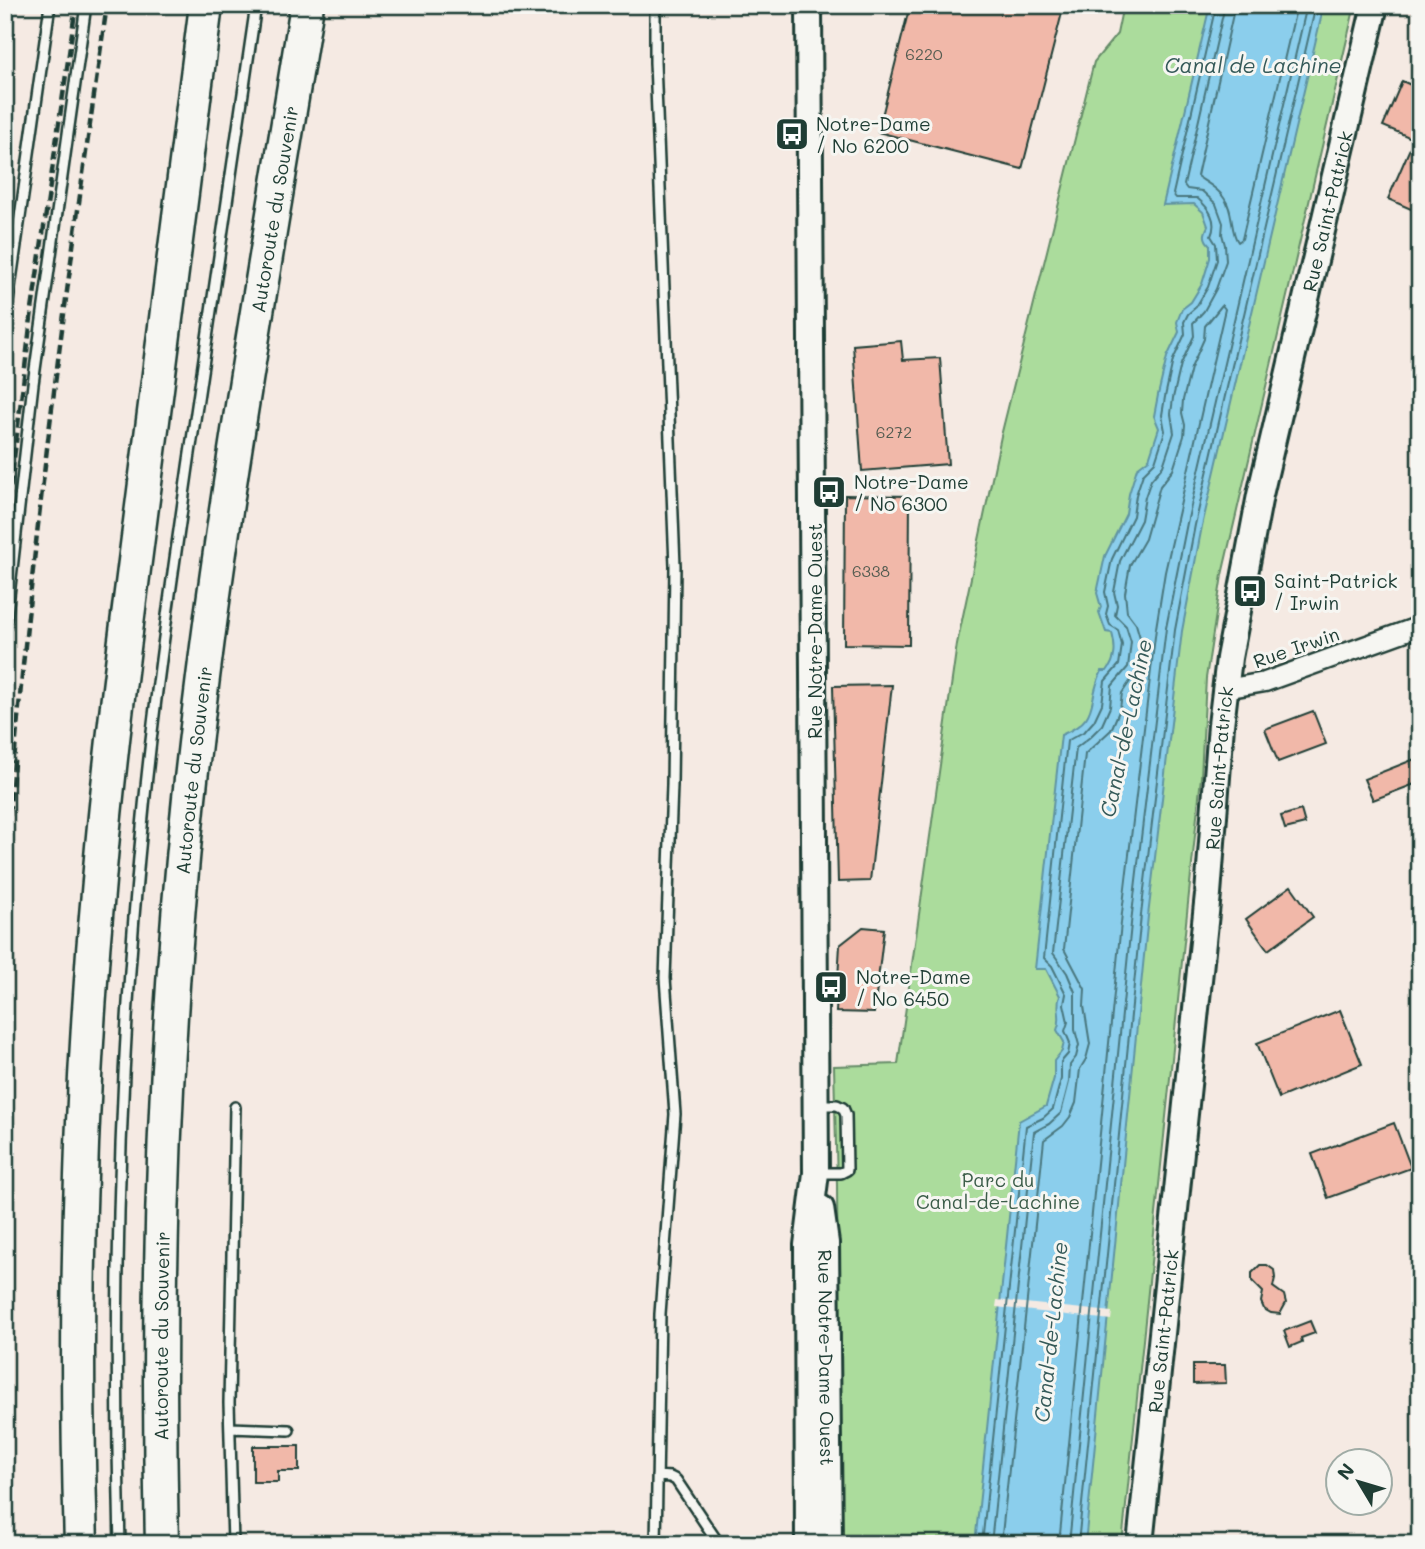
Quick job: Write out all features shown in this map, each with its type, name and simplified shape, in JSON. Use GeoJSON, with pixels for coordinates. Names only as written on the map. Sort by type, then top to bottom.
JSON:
{"type":"FeatureCollection","features":[{"type":"Feature","properties":{"kind":"highway"},"geometry":{"type":"LineString","coordinates":[[81,1544],[77,1391],[80,1229],[86,1068],[100,867],[118,696],[206,5]]}},
{"type":"Feature","properties":{"kind":"highway","name":"Autoroute du Souvenir"},"geometry":{"type":"LineString","coordinates":[[162,1544],[159,1317],[163,1166],[171,1007],[184,843],[223,532],[307,5]]}},
{"type":"Feature","properties":{"kind":"main road","name":"Rue Notre-Dame Ouest"},"geometry":{"type":"LineString","coordinates":[[808,1544],[807,1245],[816,1173],[809,5]]}},
{"type":"Feature","properties":{"kind":"main road","name":"Rue Saint-Patrick"},"geometry":{"type":"LineString","coordinates":[[1140,1544],[1209,894],[1225,689],[1242,583],[1262,486],[1375,5]]}},
{"type":"Feature","properties":{"kind":"main road","name":"Rue Notre-Dame Ouest"},"geometry":{"type":"LineString","coordinates":[[816,1173],[826,1243],[829,1544]]}},
{"type":"Feature","properties":{"kind":"street","name":"Rue Irwin"},"geometry":{"type":"LineString","coordinates":[[1225,689],[1265,681],[1420,626]]}},
{"type":"Feature","properties":{"kind":"lane"},"geometry":{"type":"LineString","coordinates":[[5,323],[50,5]]}},
{"type":"Feature","properties":{"kind":"lane"},"geometry":{"type":"LineString","coordinates":[[5,631],[33,384],[86,5]]}},
{"type":"Feature","properties":{"kind":"lane"},"geometry":{"type":"LineString","coordinates":[[120,1544],[117,1418],[118,1241],[127,1025],[138,874],[166,621],[256,5]]}},
{"type":"Feature","properties":{"kind":"lane"},"geometry":{"type":"LineString","coordinates":[[655,5],[675,566],[672,785],[665,978],[675,1114],[660,1314],[656,1544]]}},
{"type":"Feature","properties":{"kind":"lane"},"geometry":{"type":"LineString","coordinates":[[233,1544],[230,1428],[235,1107]]}},
{"type":"Feature","properties":{"kind":"lane"},"geometry":{"type":"LineString","coordinates":[[230,1428],[289,1430]]}},
{"type":"Feature","properties":{"kind":"lane"},"geometry":{"type":"LineString","coordinates":[[657,1476],[676,1480],[719,1544]]}},
{"type":"Feature","properties":{"kind":"green space","name":"Parc du Canal-de-Lachine"},"geometry":{"type":"Polygon","coordinates":[[[1123,5],[1355,5],[1222,575],[1206,678],[1201,777],[1122,1544],[840,1544],[834,1066],[898,1064],[957,644],[1001,436],[1094,62],[1117,34],[1123,5]]]}},
{"type":"Feature","properties":{"kind":"water","name":"Canal de Lachine"},"geometry":{"type":"Polygon","coordinates":[[[1210,5],[1324,5],[1202,526],[1182,631],[1148,916],[1085,1544],[975,1544],[1019,1121],[1046,1106],[1054,1078],[1054,1061],[1062,1051],[1064,1042],[1057,1030],[1060,996],[1046,969],[1035,969],[1061,735],[1074,729],[1088,715],[1102,671],[1107,671],[1114,658],[1112,633],[1106,632],[1099,612],[1101,607],[1097,593],[1105,556],[1126,514],[1137,468],[1149,459],[1159,428],[1154,416],[1167,357],[1179,332],[1177,322],[1182,309],[1191,302],[1202,284],[1210,258],[1210,245],[1205,236],[1208,226],[1203,212],[1194,204],[1163,205],[1210,5]]]}},
{"type":"Feature","properties":{"kind":"pier"},"geometry":{"type":"Polygon","coordinates":[[[997,1300],[1112,1312],[1111,1320],[996,1307],[997,1300]]]}},
{"type":"Feature","properties":{"kind":"building"},"geometry":{"type":"Polygon","coordinates":[[[910,5],[1064,5],[1022,169],[878,132],[910,5]]]}},
{"type":"Feature","properties":{"kind":"building"},"geometry":{"type":"Polygon","coordinates":[[[1402,81],[1420,89],[1420,213],[1388,199],[1414,139],[1383,126],[1402,81]]]}},
{"type":"Feature","properties":{"kind":"building"},"geometry":{"type":"Polygon","coordinates":[[[901,341],[903,360],[940,358],[948,464],[862,471],[853,345],[901,341]]]}},
{"type":"Feature","properties":{"kind":"building"},"geometry":{"type":"Polygon","coordinates":[[[845,495],[910,496],[909,645],[844,644],[845,495]]]}},
{"type":"Feature","properties":{"kind":"building"},"geometry":{"type":"Polygon","coordinates":[[[892,685],[870,881],[838,882],[833,686],[892,685]]]}},
{"type":"Feature","properties":{"kind":"building"},"geometry":{"type":"Polygon","coordinates":[[[1313,711],[1326,744],[1278,762],[1265,729],[1313,711]]]}},
{"type":"Feature","properties":{"kind":"building"},"geometry":{"type":"Polygon","coordinates":[[[1420,757],[1420,782],[1373,800],[1364,779],[1420,757]]]}},
{"type":"Feature","properties":{"kind":"building"},"geometry":{"type":"Polygon","coordinates":[[[1301,810],[1305,824],[1285,829],[1281,816],[1301,810]]]}},
{"type":"Feature","properties":{"kind":"building"},"geometry":{"type":"Polygon","coordinates":[[[1291,886],[1313,917],[1268,950],[1246,919],[1291,886]]]}},
{"type":"Feature","properties":{"kind":"building"},"geometry":{"type":"Polygon","coordinates":[[[863,927],[884,929],[874,1013],[836,1012],[840,945],[863,927]]]}},
{"type":"Feature","properties":{"kind":"building"},"geometry":{"type":"Polygon","coordinates":[[[1340,1010],[1362,1064],[1279,1098],[1257,1043],[1340,1010]]]}},
{"type":"Feature","properties":{"kind":"building"},"geometry":{"type":"Polygon","coordinates":[[[1394,1123],[1411,1168],[1328,1198],[1312,1154],[1394,1123]]]}},
{"type":"Feature","properties":{"kind":"building"},"geometry":{"type":"Polygon","coordinates":[[[1260,1265],[1267,1265],[1274,1270],[1273,1287],[1284,1295],[1286,1303],[1280,1314],[1264,1309],[1261,1302],[1263,1292],[1252,1281],[1252,1273],[1260,1265]]]}},
{"type":"Feature","properties":{"kind":"building"},"geometry":{"type":"Polygon","coordinates":[[[1310,1321],[1315,1333],[1301,1338],[1302,1342],[1290,1347],[1284,1331],[1310,1321]]]}},
{"type":"Feature","properties":{"kind":"building"},"geometry":{"type":"Polygon","coordinates":[[[1193,1365],[1225,1365],[1226,1383],[1193,1384],[1193,1365]]]}},
{"type":"Feature","properties":{"kind":"building"},"geometry":{"type":"Polygon","coordinates":[[[253,1446],[299,1446],[299,1471],[278,1471],[278,1482],[253,1482],[253,1446]]]}},
{"type":"Feature","properties":{"kind":"railway"},"geometry":{"type":"LineString","coordinates":[[5,532],[32,310],[76,5]]}},
{"type":"Feature","properties":{"kind":"railway"},"geometry":{"type":"LineString","coordinates":[[5,875],[35,548],[76,222],[107,5]]}},
{"type":"Feature","properties":{"kind":"place","name":"Notre-Dame / No 6200"},"geometry":{"type":"Point","coordinates":[792,134]}},
{"type":"Feature","properties":{"kind":"place","name":"Notre-Dame / No 6300"},"geometry":{"type":"Point","coordinates":[829,492]}},
{"type":"Feature","properties":{"kind":"place","name":"Saint-Patrick / Irwin"},"geometry":{"type":"Point","coordinates":[1250,591]}},
{"type":"Feature","properties":{"kind":"place","name":"Notre-Dame / No 6450"},"geometry":{"type":"Point","coordinates":[831,987]}},
{"type":"Feature","properties":{"kind":"water label","name":"Canal-de-Lachine"},"geometry":{"type":"Point","coordinates":[1125,728]}},
{"type":"Feature","properties":{"kind":"water label","name":"Canal-de-Lachine"},"geometry":{"type":"Point","coordinates":[1050,1332]}}]}
